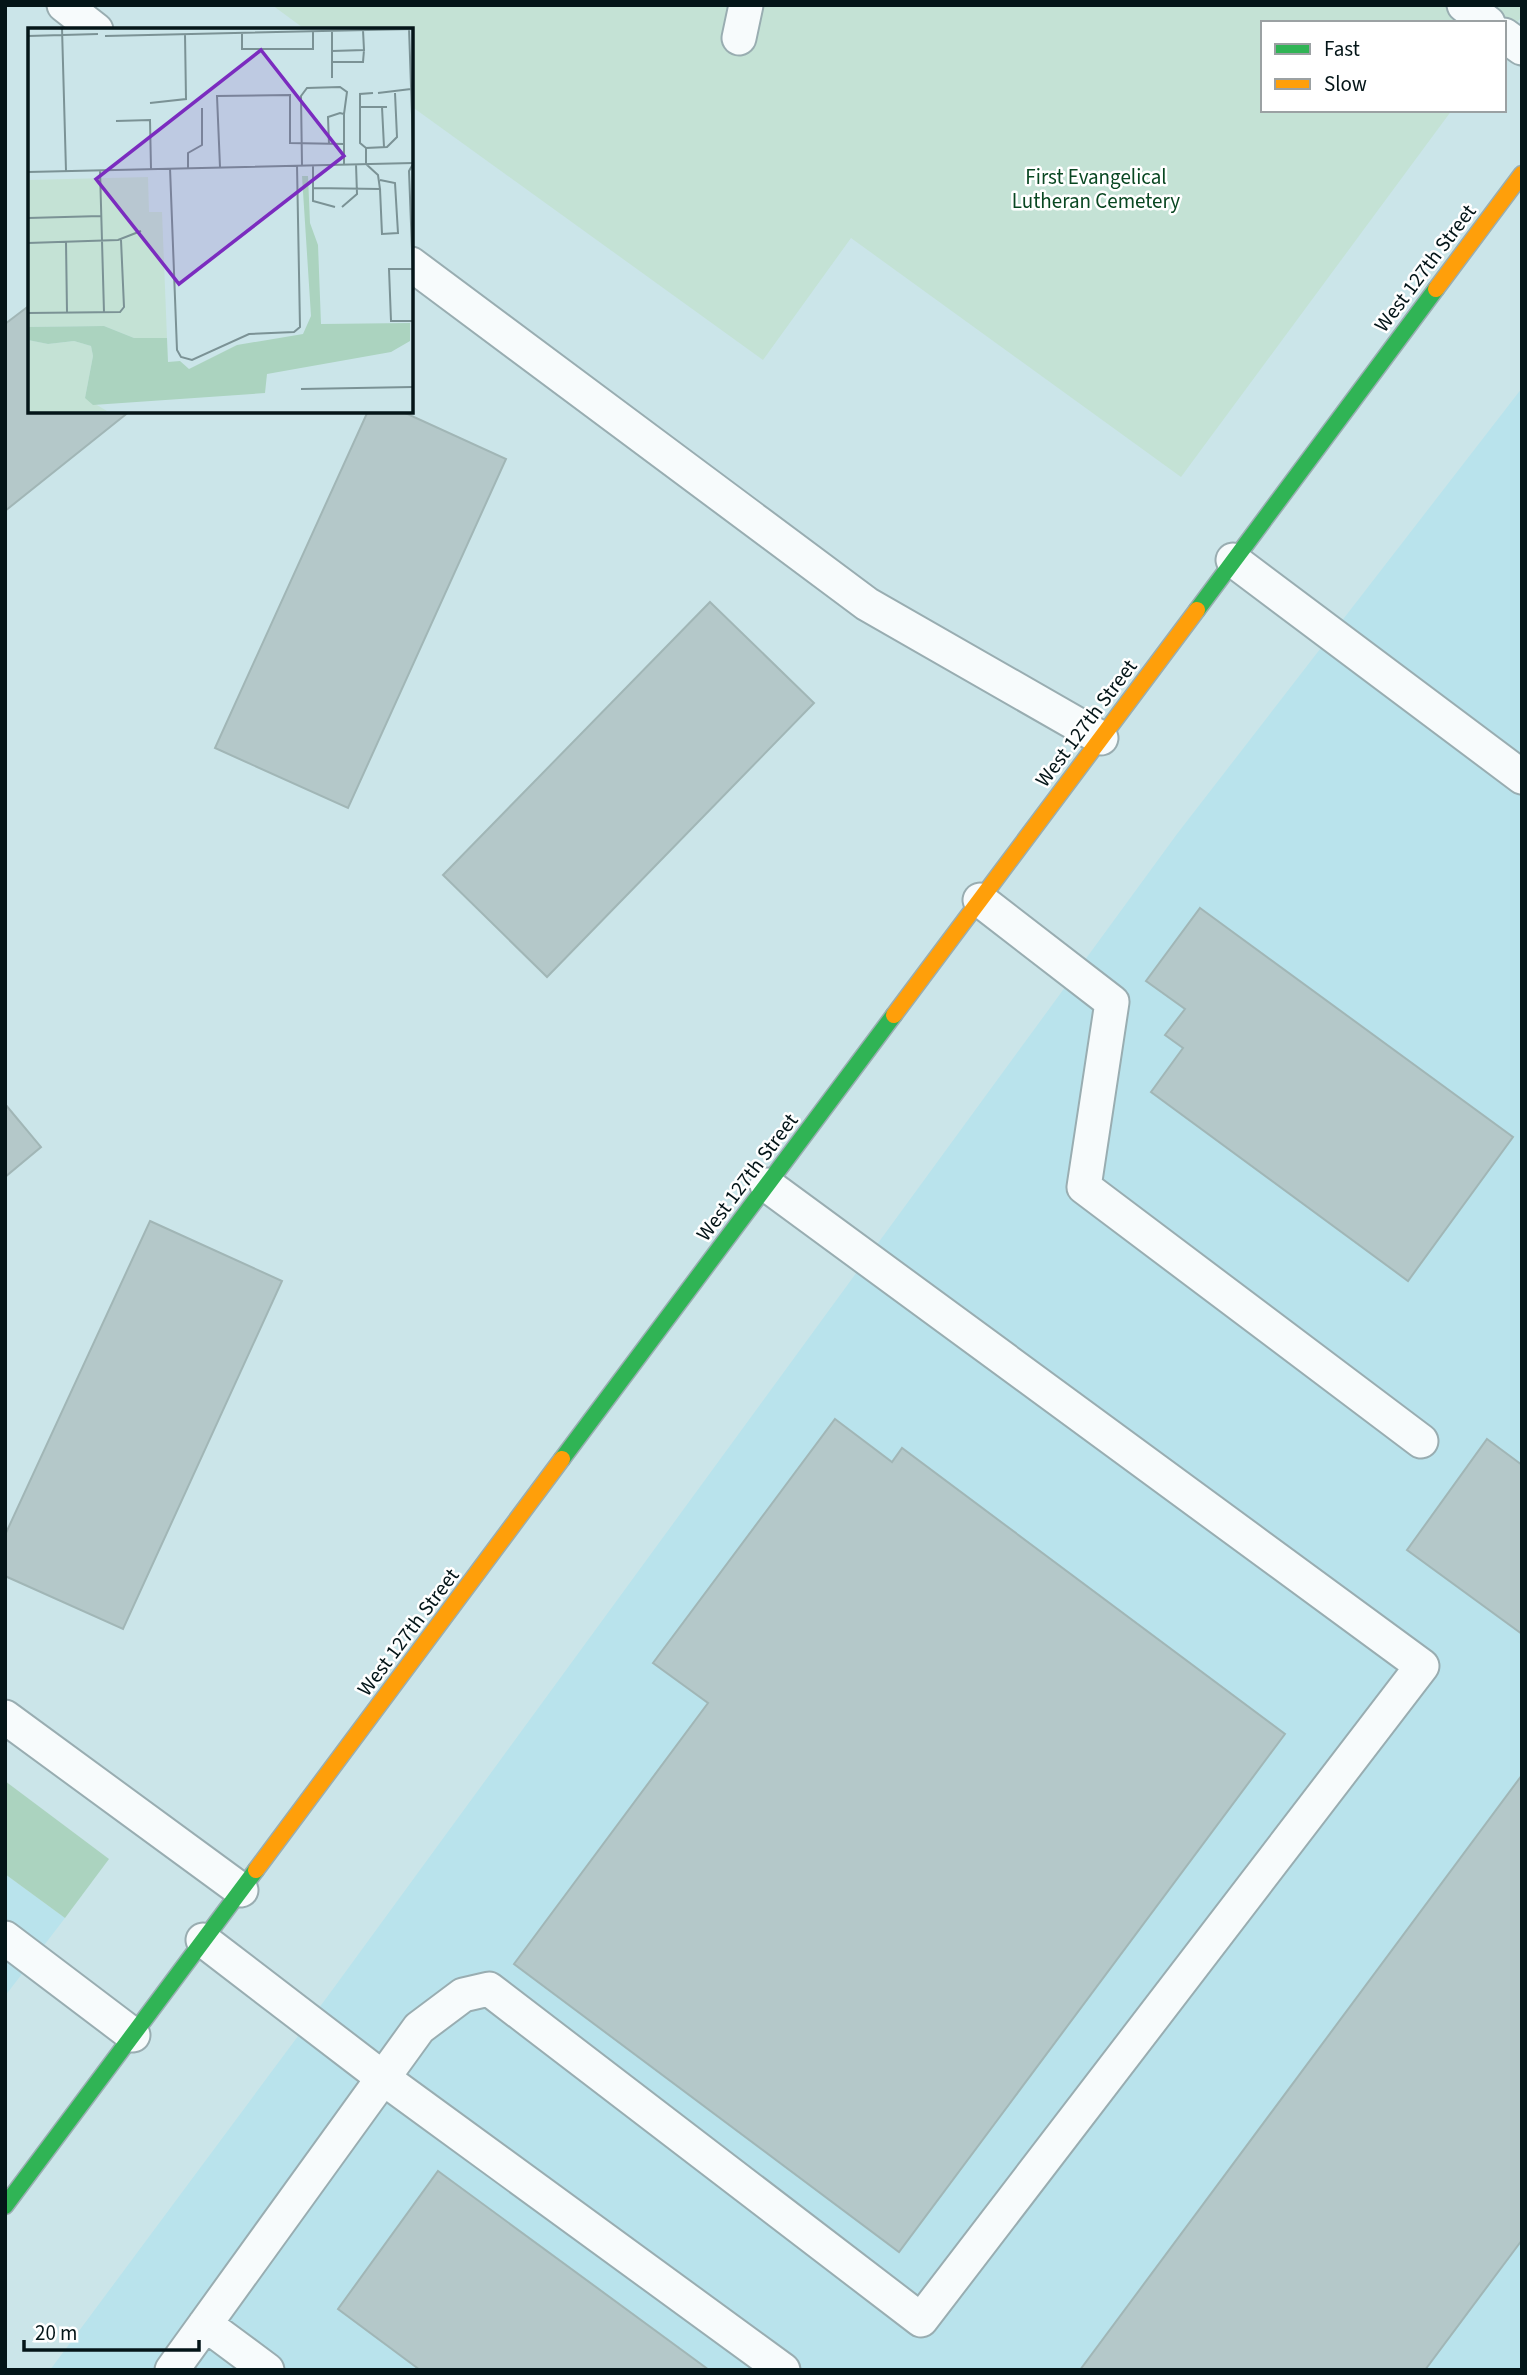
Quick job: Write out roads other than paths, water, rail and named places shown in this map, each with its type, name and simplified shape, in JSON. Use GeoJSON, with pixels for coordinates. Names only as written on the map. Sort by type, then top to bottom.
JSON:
{"type":"FeatureCollection","features":[{"type":"Feature","properties":{"kind":"main road","name":"West 127th Street"},"geometry":{"type":"LineString","coordinates":[[5,2206],[1522,174]]}},
{"type":"Feature","properties":{"kind":"lane"},"geometry":{"type":"LineString","coordinates":[[64,5],[93,28]]}},
{"type":"Feature","properties":{"kind":"lane"},"geometry":{"type":"LineString","coordinates":[[739,38],[746,5]]}},
{"type":"Feature","properties":{"kind":"lane"},"geometry":{"type":"LineString","coordinates":[[1464,5],[1485,21]]}},
{"type":"Feature","properties":{"kind":"lane"},"geometry":{"type":"LineString","coordinates":[[1506,36],[1522,48]]}},
{"type":"Feature","properties":{"kind":"lane"},"geometry":{"type":"LineString","coordinates":[[413,265],[867,604],[1101,738]]}},
{"type":"Feature","properties":{"kind":"lane"},"geometry":{"type":"LineString","coordinates":[[1233,560],[1522,776]]}},
{"type":"Feature","properties":{"kind":"lane"},"geometry":{"type":"LineString","coordinates":[[980,900],[1112,1002],[1084,1187],[1421,1441]]}},
{"type":"Feature","properties":{"kind":"lane"},"geometry":{"type":"LineString","coordinates":[[172,2370],[419,2028],[463,1994],[489,1989],[921,2320],[1422,1666],[767,1185]]}},
{"type":"Feature","properties":{"kind":"lane"},"geometry":{"type":"LineString","coordinates":[[5,1717],[241,1890]]}},
{"type":"Feature","properties":{"kind":"lane"},"geometry":{"type":"LineString","coordinates":[[5,1938],[133,2035]]}},
{"type":"Feature","properties":{"kind":"lane"},"geometry":{"type":"LineString","coordinates":[[203,1940],[383,2078],[783,2370]]}},
{"type":"Feature","properties":{"kind":"lane"},"geometry":{"type":"LineString","coordinates":[[205,2324],[267,2370]]}},
{"type":"Feature","properties":{"kind":"park label","name":"First Evangelical Lutheran Cemetery"},"geometry":{"type":"Point","coordinates":[1096,189]}}]}
